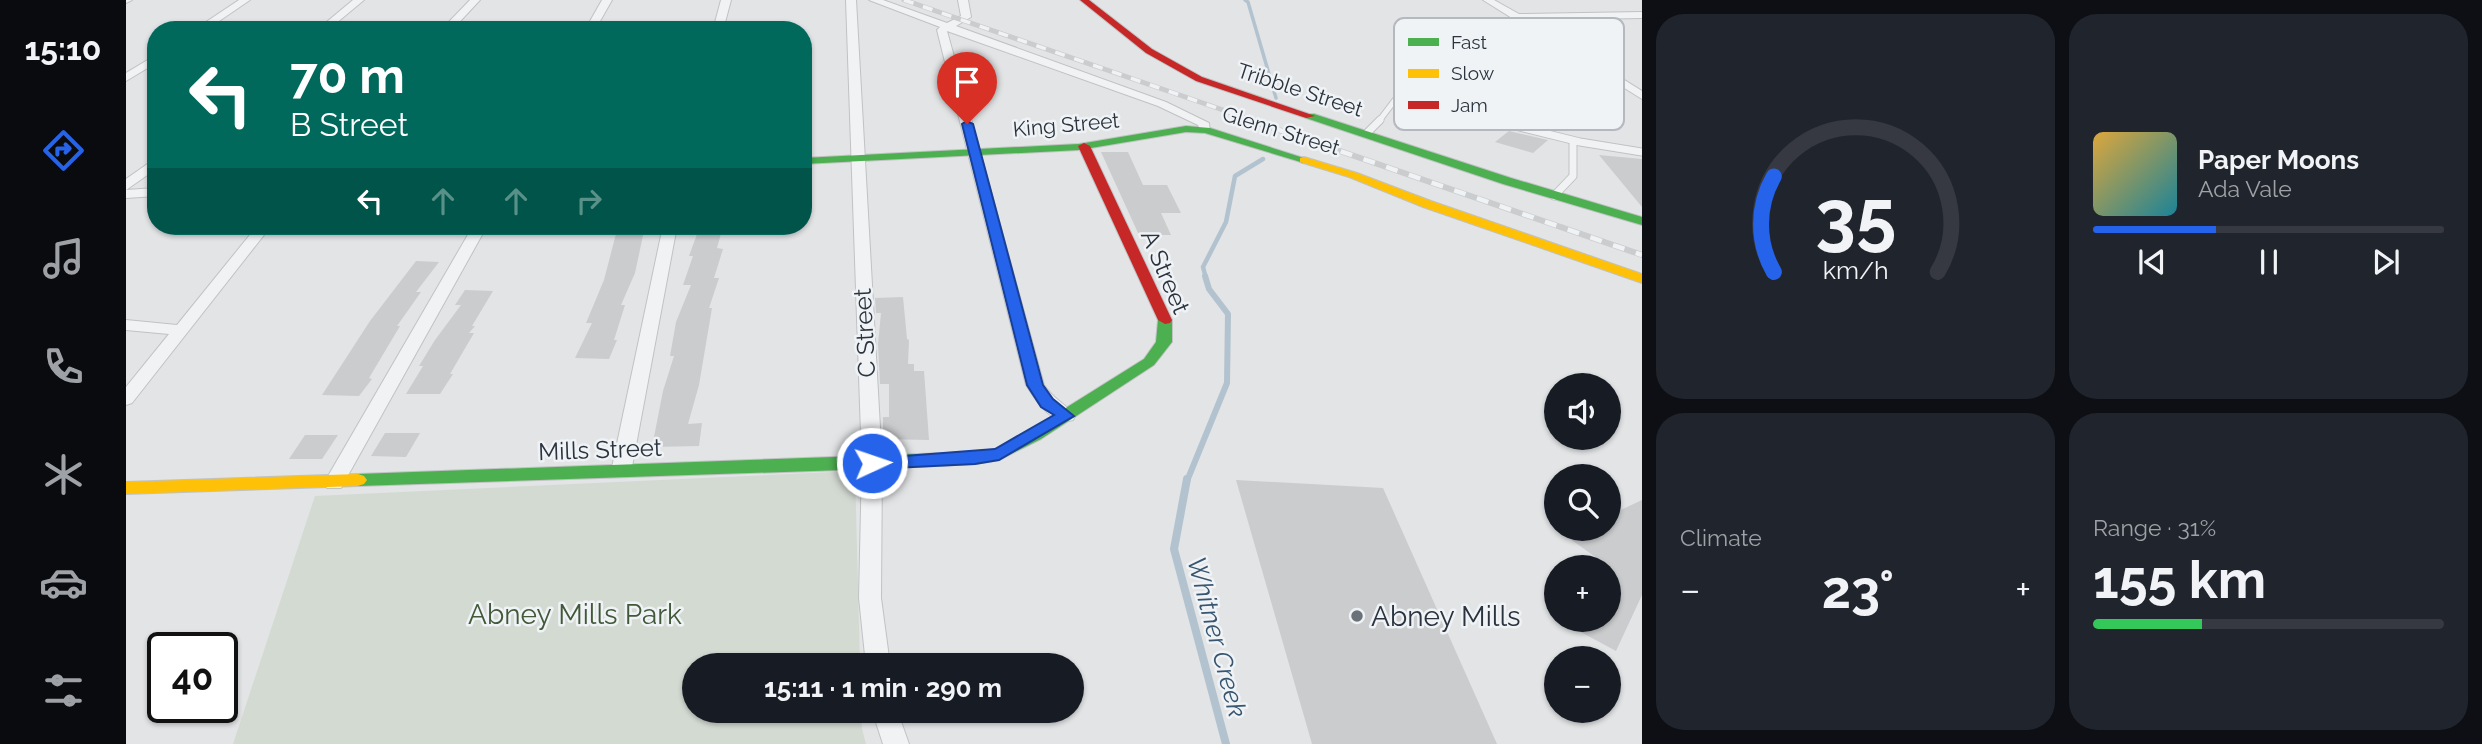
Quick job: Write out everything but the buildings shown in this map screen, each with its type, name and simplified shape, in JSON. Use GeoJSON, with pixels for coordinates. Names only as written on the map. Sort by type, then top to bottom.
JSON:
{"type":"FeatureCollection","features":[{"type":"Feature","properties":{"kind":"street"},"geometry":{"type":"LineString","coordinates":[[213,21],[245,0]]}},
{"type":"Feature","properties":{"kind":"street"},"geometry":{"type":"LineString","coordinates":[[332,21],[359,0]]}},
{"type":"Feature","properties":{"kind":"street"},"geometry":{"type":"LineString","coordinates":[[455,21],[475,0]]}},
{"type":"Feature","properties":{"kind":"street"},"geometry":{"type":"LineString","coordinates":[[595,21],[607,0]]}},
{"type":"Feature","properties":{"kind":"street"},"geometry":{"type":"LineString","coordinates":[[720,21],[726,0]]}},
{"type":"Feature","properties":{"kind":"street","name":"C Street"},"geometry":{"type":"LineString","coordinates":[[850,0],[872,463],[870,598],[877,653]]}},
{"type":"Feature","properties":{"kind":"street","name":"Glenn Street"},"geometry":{"type":"LineString","coordinates":[[874,0],[1162,104],[1203,123],[1206,130],[1353,175],[1427,204],[1642,279]]}},
{"type":"Feature","properties":{"kind":"street"},"geometry":{"type":"LineString","coordinates":[[963,0],[966,17],[942,30],[1035,385],[1047,403],[1066,416]]}},
{"type":"Feature","properties":{"kind":"street","name":"Tribble Street"},"geometry":{"type":"LineString","coordinates":[[1084,0],[1149,51],[1199,79],[1554,196],[1642,221]]}},
{"type":"Feature","properties":{"kind":"street"},"geometry":{"type":"LineString","coordinates":[[1488,0],[1518,17],[1642,15]]}},
{"type":"Feature","properties":{"kind":"street"},"geometry":{"type":"LineString","coordinates":[[126,78],[147,64]]}},
{"type":"Feature","properties":{"kind":"street"},"geometry":{"type":"LineString","coordinates":[[1624,83],[1642,96]]}},
{"type":"Feature","properties":{"kind":"street","name":"King Street"},"geometry":{"type":"LineString","coordinates":[[812,162],[1084,146],[1186,129],[1206,130]]}},
{"type":"Feature","properties":{"kind":"street","name":"A Street"},"geometry":{"type":"LineString","coordinates":[[1066,416],[1149,362],[1166,338],[1164,317],[1084,146]]}},
{"type":"Feature","properties":{"kind":"street"},"geometry":{"type":"LineString","coordinates":[[126,186],[147,169]]}},
{"type":"Feature","properties":{"kind":"street"},"geometry":{"type":"LineString","coordinates":[[126,194],[147,193]]}},
{"type":"Feature","properties":{"kind":"street"},"geometry":{"type":"LineString","coordinates":[[126,399],[257,235]]}},
{"type":"Feature","properties":{"kind":"street"},"geometry":{"type":"LineString","coordinates":[[334,483],[475,235]]}},
{"type":"Feature","properties":{"kind":"street"},"geometry":{"type":"LineString","coordinates":[[621,472],[668,235]]}},
{"type":"Feature","properties":{"kind":"street"},"geometry":{"type":"LineString","coordinates":[[126,325],[181,330]]}},
{"type":"Feature","properties":{"kind":"street","name":"Mills Street"},"geometry":{"type":"LineString","coordinates":[[126,488],[334,483],[975,458],[999,454],[1066,416]]}},
{"type":"Feature","properties":{"kind":"street"},"geometry":{"type":"LineString","coordinates":[[889,723],[896,744]]}},
{"type":"Feature","properties":{"kind":"lane"},"geometry":{"type":"LineString","coordinates":[[1366,134],[1385,116],[1394,102]]}},
{"type":"Feature","properties":{"kind":"lane"},"geometry":{"type":"LineString","coordinates":[[1534,130],[1573,142],[1642,152]]}},
{"type":"Feature","properties":{"kind":"lane"},"geometry":{"type":"LineString","coordinates":[[1554,196],[1573,176],[1573,142]]}},
{"type":"Feature","properties":{"kind":"green space","name":"Abney Mills Park"},"geometry":{"type":"Polygon","coordinates":[[[855,471],[860,653],[682,653],[682,723],[862,723],[866,744],[233,744],[315,496],[855,471]]]}},
{"type":"Feature","properties":{"kind":"waterway","name":"Whitner Creek"},"geometry":{"type":"LineString","coordinates":[[1245,0],[1248,2],[1276,98]]}},
{"type":"Feature","properties":{"kind":"waterway","name":"Whitner Creek"},"geometry":{"type":"LineString","coordinates":[[1206,278],[1203,267],[1226,222],[1235,176],[1263,159]]}},
{"type":"Feature","properties":{"kind":"waterway","name":"Whitner Creek"},"geometry":{"type":"LineString","coordinates":[[1187,481],[1227,383],[1228,314],[1209,289],[1205,276]]}},
{"type":"Feature","properties":{"kind":"waterway","name":"Whitner Creek"},"geometry":{"type":"LineString","coordinates":[[1187,479],[1174,549],[1226,744]]}},
{"type":"Feature","properties":{"kind":"railway"},"geometry":{"type":"LineString","coordinates":[[904,0],[1255,121]]}},
{"type":"Feature","properties":{"kind":"railway"},"geometry":{"type":"LineString","coordinates":[[1250,120],[1642,255]]}},
{"type":"Feature","properties":{"kind":"traffic: fast"},"geometry":{"type":"LineString","coordinates":[[1310,116],[1507,181],[1642,221]]}},
{"type":"Feature","properties":{"kind":"traffic: fast"},"geometry":{"type":"LineString","coordinates":[[812,161],[1079,147],[1186,129],[1206,130],[1304,160]]}},
{"type":"Feature","properties":{"kind":"traffic: fast"},"geometry":{"type":"LineString","coordinates":[[358,480],[872,463],[975,458],[999,454],[1035,435],[1149,362],[1164,342],[1165,320]]}},
{"type":"Feature","properties":{"kind":"traffic: slow"},"geometry":{"type":"LineString","coordinates":[[1304,160],[1353,175],[1427,204],[1642,279]]}},
{"type":"Feature","properties":{"kind":"traffic: slow"},"geometry":{"type":"LineString","coordinates":[[126,488],[358,480]]}},
{"type":"Feature","properties":{"kind":"traffic: jam"},"geometry":{"type":"LineString","coordinates":[[1084,0],[1149,51],[1199,79],[1310,116]]}},
{"type":"Feature","properties":{"kind":"traffic: jam"},"geometry":{"type":"LineString","coordinates":[[1084,146],[1165,320]]}},
{"type":"Feature","properties":{"kind":"place","name":"Abney Mills"},"geometry":{"type":"Point","coordinates":[1357,616]}},
{"type":"Feature","properties":{"kind":"route"},"geometry":{"type":"LineString","coordinates":[[872,463],[975,458],[999,454],[1066,416],[1047,403],[1035,385],[967,124]]}}]}
